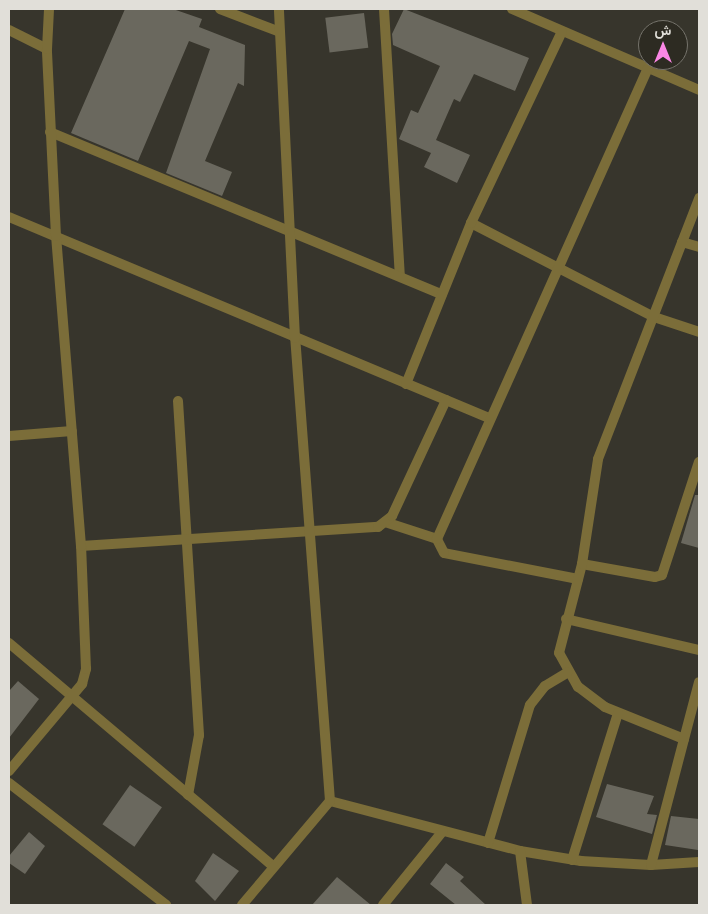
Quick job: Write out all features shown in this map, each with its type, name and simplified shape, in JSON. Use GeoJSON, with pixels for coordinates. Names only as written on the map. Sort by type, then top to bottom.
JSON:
{"type":"FeatureCollection","features":[{"type":"Feature","properties":{"kind":"street"},"geometry":{"type":"LineString","coordinates":[[9,771],[70,698],[86,669],[81,546],[56,236],[50,132],[47,49],[49,9]]}},
{"type":"Feature","properties":{"kind":"street"},"geometry":{"type":"LineString","coordinates":[[220,9],[280,32]]}},
{"type":"Feature","properties":{"kind":"street"},"geometry":{"type":"LineString","coordinates":[[242,905],[273,866],[330,801],[295,338],[279,9]]}},
{"type":"Feature","properties":{"kind":"street"},"geometry":{"type":"LineString","coordinates":[[384,9],[400,276]]}},
{"type":"Feature","properties":{"kind":"street"},"geometry":{"type":"LineString","coordinates":[[512,9],[638,64]]}},
{"type":"Feature","properties":{"kind":"street"},"geometry":{"type":"LineString","coordinates":[[9,30],[47,49]]}},
{"type":"Feature","properties":{"kind":"street"},"geometry":{"type":"LineString","coordinates":[[406,384],[471,222],[562,31]]}},
{"type":"Feature","properties":{"kind":"street"},"geometry":{"type":"LineString","coordinates":[[437,539],[489,418],[647,70]]}},
{"type":"Feature","properties":{"kind":"street"},"geometry":{"type":"LineString","coordinates":[[653,70],[699,90]]}},
{"type":"Feature","properties":{"kind":"street"},"geometry":{"type":"LineString","coordinates":[[50,132],[442,294]]}},
{"type":"Feature","properties":{"kind":"street"},"geometry":{"type":"LineString","coordinates":[[684,739],[618,713],[578,687],[567,673],[559,653],[566,619],[582,564],[598,459],[699,198]]}},
{"type":"Feature","properties":{"kind":"street"},"geometry":{"type":"LineString","coordinates":[[9,217],[489,418]]}},
{"type":"Feature","properties":{"kind":"street"},"geometry":{"type":"LineString","coordinates":[[471,222],[654,317],[699,332]]}},
{"type":"Feature","properties":{"kind":"street"},"geometry":{"type":"LineString","coordinates":[[682,242],[699,247]]}},
{"type":"Feature","properties":{"kind":"street"},"geometry":{"type":"LineString","coordinates":[[81,546],[186,537],[378,527],[392,516],[446,400]]}},
{"type":"Feature","properties":{"kind":"street"},"geometry":{"type":"LineString","coordinates":[[178,401],[199,735],[188,795]]}},
{"type":"Feature","properties":{"kind":"street"},"geometry":{"type":"LineString","coordinates":[[9,436],[72,431]]}},
{"type":"Feature","properties":{"kind":"street"},"geometry":{"type":"LineString","coordinates":[[582,564],[655,577],[662,574],[699,462]]}},
{"type":"Feature","properties":{"kind":"street"},"geometry":{"type":"LineString","coordinates":[[385,522],[437,539],[444,553],[578,579]]}},
{"type":"Feature","properties":{"kind":"street"},"geometry":{"type":"LineString","coordinates":[[566,619],[699,650]]}},
{"type":"Feature","properties":{"kind":"street"},"geometry":{"type":"LineString","coordinates":[[9,643],[70,698],[273,866]]}},
{"type":"Feature","properties":{"kind":"street"},"geometry":{"type":"LineString","coordinates":[[488,842],[530,705],[545,686],[567,673]]}},
{"type":"Feature","properties":{"kind":"street"},"geometry":{"type":"LineString","coordinates":[[651,865],[699,682]]}},
{"type":"Feature","properties":{"kind":"street"},"geometry":{"type":"LineString","coordinates":[[572,860],[618,713]]}},
{"type":"Feature","properties":{"kind":"street"},"geometry":{"type":"LineString","coordinates":[[9,783],[166,905]]}},
{"type":"Feature","properties":{"kind":"street"},"geometry":{"type":"LineString","coordinates":[[330,801],[520,851],[572,860],[651,865],[699,862]]}},
{"type":"Feature","properties":{"kind":"street"},"geometry":{"type":"LineString","coordinates":[[382,905],[443,831]]}},
{"type":"Feature","properties":{"kind":"street"},"geometry":{"type":"LineString","coordinates":[[520,851],[527,905]]}},
{"type":"Feature","properties":{"kind":"building"},"geometry":{"type":"Polygon","coordinates":[[[125,9],[173,9],[202,19],[199,27],[245,45],[244,86],[238,83],[205,161],[232,172],[222,196],[166,173],[210,49],[189,41],[138,161],[71,133],[125,9]]]}},
{"type":"Feature","properties":{"kind":"building"},"geometry":{"type":"Polygon","coordinates":[[[404,9],[529,58],[515,91],[474,74],[460,102],[454,99],[436,140],[470,155],[457,183],[424,167],[431,153],[399,139],[411,110],[418,113],[440,66],[393,45],[392,34],[404,9]]]}},
{"type":"Feature","properties":{"kind":"building"},"geometry":{"type":"Polygon","coordinates":[[[364,13],[368,48],[330,52],[325,18],[364,13]]]}},
{"type":"Feature","properties":{"kind":"building"},"geometry":{"type":"Polygon","coordinates":[[[695,495],[699,495],[699,548],[681,543],[695,495]]]}},
{"type":"Feature","properties":{"kind":"building"},"geometry":{"type":"Polygon","coordinates":[[[18,681],[39,699],[9,738],[9,691],[18,681]]]}},
{"type":"Feature","properties":{"kind":"building"},"geometry":{"type":"Polygon","coordinates":[[[607,784],[654,796],[647,814],[657,815],[652,834],[596,817],[607,784]]]}},
{"type":"Feature","properties":{"kind":"building"},"geometry":{"type":"Polygon","coordinates":[[[130,785],[162,807],[134,847],[102,824],[130,785]]]}},
{"type":"Feature","properties":{"kind":"building"},"geometry":{"type":"Polygon","coordinates":[[[671,816],[699,819],[698,850],[665,845],[671,816]]]}},
{"type":"Feature","properties":{"kind":"building"},"geometry":{"type":"Polygon","coordinates":[[[29,832],[45,846],[25,874],[9,863],[9,856],[29,832]]]}},
{"type":"Feature","properties":{"kind":"building"},"geometry":{"type":"Polygon","coordinates":[[[213,853],[239,871],[215,901],[195,881],[213,853]]]}},
{"type":"Feature","properties":{"kind":"building"},"geometry":{"type":"Polygon","coordinates":[[[446,863],[464,877],[460,881],[486,905],[456,905],[430,884],[446,863]]]}},
{"type":"Feature","properties":{"kind":"building"},"geometry":{"type":"Polygon","coordinates":[[[337,877],[371,905],[312,905],[337,877]]]}}]}
